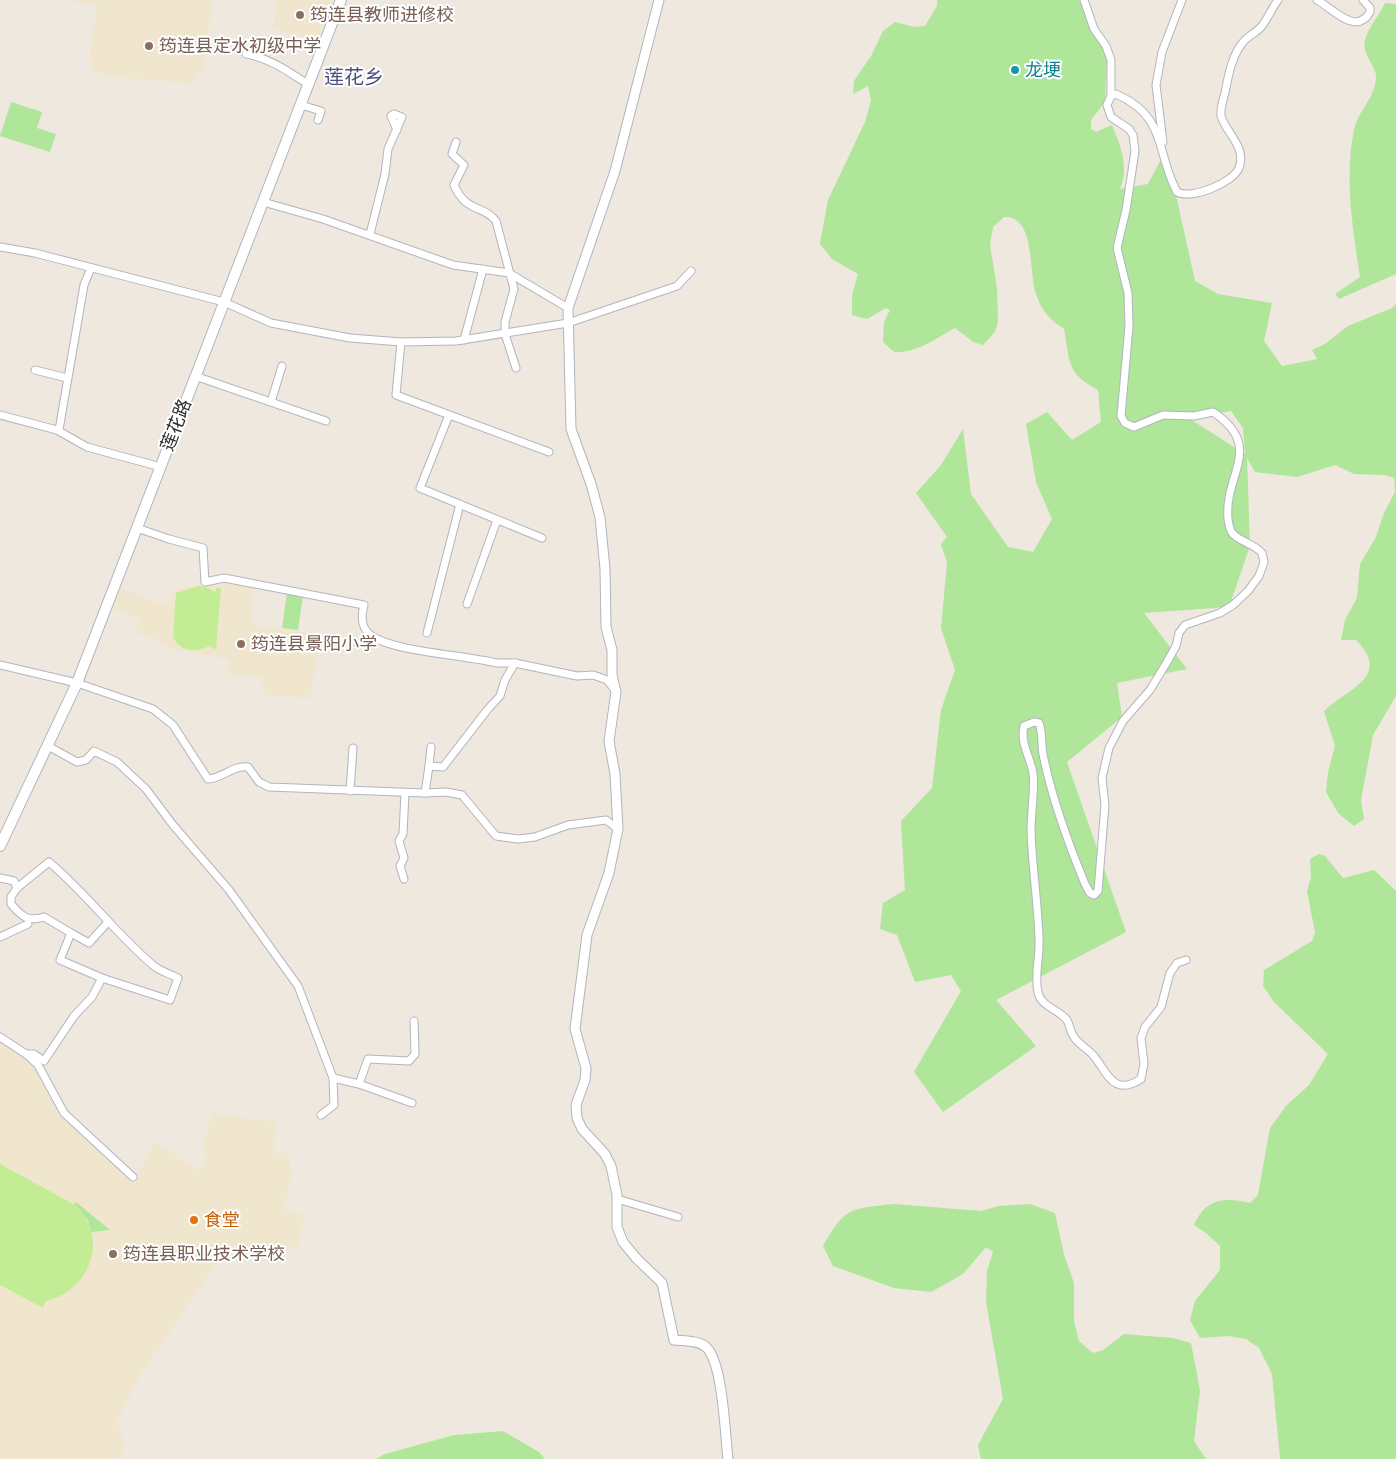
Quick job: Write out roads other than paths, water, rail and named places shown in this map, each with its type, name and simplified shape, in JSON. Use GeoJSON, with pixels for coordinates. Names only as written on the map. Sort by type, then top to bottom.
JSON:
{"type":"FeatureCollection","features":[{"type":"Feature","properties":{"kind":"main road","name":"莲花路"},"geometry":{"type":"LineString","coordinates":[[0,846],[77,683],[341,0]]}},
{"type":"Feature","properties":{"kind":"street"},"geometry":{"type":"LineString","coordinates":[[659,0],[615,171],[568,308],[571,429],[591,484],[600,517],[605,568],[606,627],[612,650],[612,675],[616,692],[609,741],[615,774],[618,828],[609,873],[586,935],[575,1029],[586,1068],[585,1080],[576,1105],[576,1118],[582,1129],[605,1154],[611,1166],[617,1199],[617,1227],[624,1242],[636,1258],[662,1283],[674,1340],[698,1343],[706,1347],[714,1358],[721,1389],[728,1459]]}},
{"type":"Feature","properties":{"kind":"street"},"geometry":{"type":"LineString","coordinates":[[1084,0],[1094,29],[1106,46],[1111,60],[1112,96],[1107,105],[1111,117],[1129,129],[1133,135],[1135,151],[1126,210],[1117,248],[1128,293],[1129,326],[1121,416],[1125,423],[1134,427],[1163,415],[1194,416],[1213,412],[1226,421],[1236,432],[1239,446],[1239,462],[1230,490],[1229,526],[1233,534],[1262,553],[1264,562],[1259,576],[1233,605],[1220,613],[1185,625],[1179,633],[1176,646],[1154,683],[1123,721],[1109,748],[1102,778],[1105,805],[1098,874],[1099,886],[1094,895],[1090,893],[1085,884],[1062,821],[1043,753],[1040,723],[1034,722],[1024,726],[1024,747],[1033,774],[1030,808],[1032,868],[1040,940],[1038,994],[1042,1002],[1061,1014],[1068,1022],[1074,1037],[1093,1055],[1103,1071],[1115,1083],[1122,1086],[1132,1085],[1141,1079],[1144,1064],[1141,1038],[1145,1027],[1161,1007],[1170,973],[1176,963],[1186,960]]}},
{"type":"Feature","properties":{"kind":"street"},"geometry":{"type":"LineString","coordinates":[[1165,156],[1156,85],[1162,52],[1182,0]]}},
{"type":"Feature","properties":{"kind":"street"},"geometry":{"type":"LineString","coordinates":[[1112,96],[1116,94],[1142,109],[1154,127],[1176,192],[1183,196],[1210,189],[1235,176],[1240,163],[1241,153],[1220,114],[1227,82],[1240,46],[1261,26],[1278,0]]}},
{"type":"Feature","properties":{"kind":"street"},"geometry":{"type":"LineString","coordinates":[[1317,0],[1339,17],[1354,22],[1364,20],[1370,12],[1370,8],[1362,0]]}},
{"type":"Feature","properties":{"kind":"street"},"geometry":{"type":"LineString","coordinates":[[246,54],[259,56],[274,63],[309,85]]}},
{"type":"Feature","properties":{"kind":"street"},"geometry":{"type":"LineString","coordinates":[[301,105],[321,110],[318,120]]}},
{"type":"Feature","properties":{"kind":"street"},"geometry":{"type":"LineString","coordinates":[[370,234],[385,174],[388,149],[397,130]]}},
{"type":"Feature","properties":{"kind":"street"},"geometry":{"type":"LineString","coordinates":[[456,142],[452,154],[464,165],[454,184],[463,200],[492,216],[496,221],[512,275],[514,289],[505,322],[505,334],[516,368]]}},
{"type":"Feature","properties":{"kind":"street"},"geometry":{"type":"LineString","coordinates":[[263,202],[370,234],[453,264],[512,275],[568,308]]}},
{"type":"Feature","properties":{"kind":"street"},"geometry":{"type":"LineString","coordinates":[[0,247],[35,253],[224,302],[271,323],[350,338],[401,342],[464,340],[568,323],[677,286],[691,271]]}},
{"type":"Feature","properties":{"kind":"street"},"geometry":{"type":"LineString","coordinates":[[59,430],[84,285],[91,268]]}},
{"type":"Feature","properties":{"kind":"street"},"geometry":{"type":"LineString","coordinates":[[464,340],[484,269]]}},
{"type":"Feature","properties":{"kind":"street"},"geometry":{"type":"LineString","coordinates":[[401,342],[396,395],[549,452]]}},
{"type":"Feature","properties":{"kind":"street"},"geometry":{"type":"LineString","coordinates":[[271,402],[282,366]]}},
{"type":"Feature","properties":{"kind":"street"},"geometry":{"type":"LineString","coordinates":[[35,370],[67,378]]}},
{"type":"Feature","properties":{"kind":"street"},"geometry":{"type":"LineString","coordinates":[[195,376],[326,421]]}},
{"type":"Feature","properties":{"kind":"street"},"geometry":{"type":"LineString","coordinates":[[0,415],[59,430],[87,447],[161,467]]}},
{"type":"Feature","properties":{"kind":"street"},"geometry":{"type":"LineString","coordinates":[[449,415],[420,488],[542,538]]}},
{"type":"Feature","properties":{"kind":"street"},"geometry":{"type":"LineString","coordinates":[[427,633],[460,504]]}},
{"type":"Feature","properties":{"kind":"street"},"geometry":{"type":"LineString","coordinates":[[467,604],[497,520]]}},
{"type":"Feature","properties":{"kind":"street"},"geometry":{"type":"LineString","coordinates":[[138,528],[203,548],[205,582],[224,578],[364,605],[361,616],[363,626],[371,636],[389,643],[497,663],[515,663],[577,676],[593,675],[608,680],[616,692]]}},
{"type":"Feature","properties":{"kind":"street"},"geometry":{"type":"LineString","coordinates":[[428,766],[443,767],[500,696],[505,680],[515,663]]}},
{"type":"Feature","properties":{"kind":"street"},"geometry":{"type":"LineString","coordinates":[[0,665],[77,683],[146,707],[162,715],[174,725],[208,779],[217,778],[240,766],[248,767],[259,782],[269,787],[406,793],[446,792],[462,795],[496,836],[518,839],[535,837],[568,825],[606,820],[618,828]]}},
{"type":"Feature","properties":{"kind":"street"},"geometry":{"type":"LineString","coordinates":[[48,746],[78,762],[86,760],[94,751],[117,762],[146,789],[173,825],[229,890],[298,986],[333,1078],[334,1105],[322,1115]]}},
{"type":"Feature","properties":{"kind":"street"},"geometry":{"type":"LineString","coordinates":[[425,793],[431,747]]}},
{"type":"Feature","properties":{"kind":"street"},"geometry":{"type":"LineString","coordinates":[[350,790],[353,748]]}},
{"type":"Feature","properties":{"kind":"street"},"geometry":{"type":"LineString","coordinates":[[404,879],[400,866],[404,858],[399,841],[403,834],[406,793]]}},
{"type":"Feature","properties":{"kind":"street"},"geometry":{"type":"LineString","coordinates":[[71,933],[60,960],[102,978],[170,1000],[178,978],[155,967],[108,922],[75,884],[49,862],[17,888],[11,896],[11,904],[24,918],[33,920],[44,917],[89,943],[108,922]]}},
{"type":"Feature","properties":{"kind":"street"},"geometry":{"type":"LineString","coordinates":[[0,878],[14,881],[17,888]]}},
{"type":"Feature","properties":{"kind":"street"},"geometry":{"type":"LineString","coordinates":[[0,937],[28,924]]}},
{"type":"Feature","properties":{"kind":"street"},"geometry":{"type":"LineString","coordinates":[[26,1054],[34,1054],[44,1061],[74,1016],[92,997],[102,978]]}},
{"type":"Feature","properties":{"kind":"street"},"geometry":{"type":"LineString","coordinates":[[359,1084],[368,1059],[409,1061],[415,1054],[414,1021]]}},
{"type":"Feature","properties":{"kind":"street"},"geometry":{"type":"LineString","coordinates":[[0,1036],[38,1065],[64,1112],[133,1177]]}},
{"type":"Feature","properties":{"kind":"street"},"geometry":{"type":"LineString","coordinates":[[333,1078],[359,1084],[412,1103]]}},
{"type":"Feature","properties":{"kind":"street"},"geometry":{"type":"LineString","coordinates":[[617,1199],[678,1217]]}},
{"type":"Feature","properties":{"kind":"place","name":"筠连县教师进修校"},"geometry":{"type":"Point","coordinates":[300,15]}},
{"type":"Feature","properties":{"kind":"place","name":"筠连县定水初级中学"},"geometry":{"type":"Point","coordinates":[149,46]}},
{"type":"Feature","properties":{"kind":"place","name":"龙埂"},"geometry":{"type":"Point","coordinates":[1015,70]}},
{"type":"Feature","properties":{"kind":"place","name":"筠连县景阳小学"},"geometry":{"type":"Point","coordinates":[241,644]}},
{"type":"Feature","properties":{"kind":"place","name":"食堂"},"geometry":{"type":"Point","coordinates":[194,1220]}},
{"type":"Feature","properties":{"kind":"place","name":"筠连县职业技术学校"},"geometry":{"type":"Point","coordinates":[113,1254]}},
{"type":"Feature","properties":{"kind":"district","name":"莲花乡"},"geometry":{"type":"Point","coordinates":[354,77]}}]}
